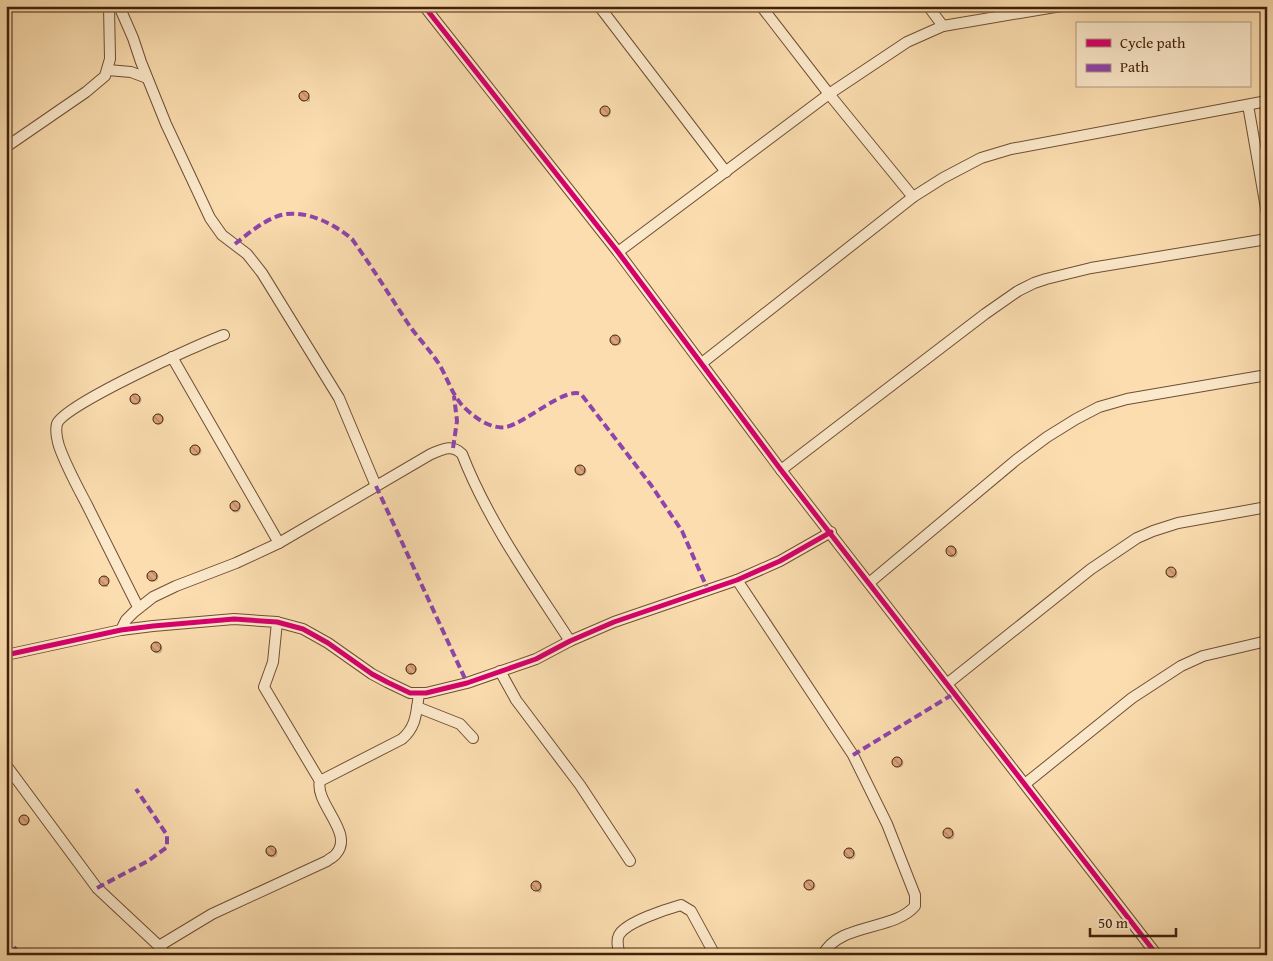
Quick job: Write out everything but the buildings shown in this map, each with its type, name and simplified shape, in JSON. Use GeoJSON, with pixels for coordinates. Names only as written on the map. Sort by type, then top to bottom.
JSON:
{"type":"FeatureCollection","features":[{"type":"Feature","properties":{"kind":"street"},"geometry":{"type":"LineString","coordinates":[[6,147],[106,76],[110,59],[109,6]]}},
{"type":"Feature","properties":{"kind":"street"},"geometry":{"type":"LineString","coordinates":[[119,6],[166,124],[210,218],[222,235],[247,254],[262,272],[339,398],[376,486]]}},
{"type":"Feature","properties":{"kind":"street"},"geometry":{"type":"LineString","coordinates":[[424,6],[618,252],[781,470],[831,532],[1157,955]]}},
{"type":"Feature","properties":{"kind":"street"},"geometry":{"type":"LineString","coordinates":[[599,6],[726,172]]}},
{"type":"Feature","properties":{"kind":"street"},"geometry":{"type":"LineString","coordinates":[[761,6],[829,94],[914,197]]}},
{"type":"Feature","properties":{"kind":"street"},"geometry":{"type":"LineString","coordinates":[[928,6],[943,26]]}},
{"type":"Feature","properties":{"kind":"street"},"geometry":{"type":"LineString","coordinates":[[618,252],[829,94],[925,32],[943,26],[1061,6]]}},
{"type":"Feature","properties":{"kind":"street"},"geometry":{"type":"LineString","coordinates":[[108,70],[131,72],[147,78]]}},
{"type":"Feature","properties":{"kind":"street"},"geometry":{"type":"LineString","coordinates":[[702,363],[914,197],[943,178],[981,158],[1004,151],[1267,101]]}},
{"type":"Feature","properties":{"kind":"street"},"geometry":{"type":"LineString","coordinates":[[1248,105],[1267,214]]}},
{"type":"Feature","properties":{"kind":"street"},"geometry":{"type":"LineString","coordinates":[[781,470],[985,314],[1018,291],[1034,283],[1091,268],[1267,239]]}},
{"type":"Feature","properties":{"kind":"street"},"geometry":{"type":"LineString","coordinates":[[138,607],[59,447],[56,429],[57,421],[85,401],[172,358],[224,335]]}},
{"type":"Feature","properties":{"kind":"street"},"geometry":{"type":"LineString","coordinates":[[172,358],[279,543]]}},
{"type":"Feature","properties":{"kind":"street"},"geometry":{"type":"LineString","coordinates":[[869,583],[1016,460],[1076,419],[1099,407],[1127,399],[1267,375]]}},
{"type":"Feature","properties":{"kind":"street"},"geometry":{"type":"LineString","coordinates":[[121,630],[126,620],[138,607],[153,597],[279,543],[376,486],[449,447],[458,449],[462,454],[484,503],[570,641]]}},
{"type":"Feature","properties":{"kind":"street"},"geometry":{"type":"LineString","coordinates":[[948,683],[1092,569],[1138,538],[1178,523],[1267,507]]}},
{"type":"Feature","properties":{"kind":"street"},"geometry":{"type":"LineString","coordinates":[[6,655],[121,630],[234,619],[277,622],[303,629],[328,643],[372,674],[410,693],[420,694],[467,683],[536,659],[570,641],[614,622],[738,580],[780,561],[831,532]]}},
{"type":"Feature","properties":{"kind":"street"},"geometry":{"type":"LineString","coordinates":[[738,580],[853,755],[887,824],[915,895],[916,906],[912,910],[894,920],[841,938],[831,944],[823,955]]}},
{"type":"Feature","properties":{"kind":"street"},"geometry":{"type":"LineString","coordinates":[[277,622],[273,662],[264,687],[320,782]]}},
{"type":"Feature","properties":{"kind":"street"},"geometry":{"type":"LineString","coordinates":[[1026,784],[1132,698],[1181,666],[1203,656],[1267,641]]}},
{"type":"Feature","properties":{"kind":"street"},"geometry":{"type":"LineString","coordinates":[[500,671],[516,700],[580,785],[630,861]]}},
{"type":"Feature","properties":{"kind":"street"},"geometry":{"type":"LineString","coordinates":[[6,765],[97,888],[162,950],[212,914],[327,861],[336,854],[341,846],[340,835],[318,789],[320,782],[402,739],[410,731],[420,694]]}},
{"type":"Feature","properties":{"kind":"street"},"geometry":{"type":"LineString","coordinates":[[417,707],[460,724],[473,738]]}},
{"type":"Feature","properties":{"kind":"street"},"geometry":{"type":"LineString","coordinates":[[620,955],[618,937],[622,932],[634,924],[667,909],[681,905],[691,911],[715,955]]}},
{"type":"Feature","properties":{"kind":"marked path"},"geometry":{"type":"LineString","coordinates":[[235,244],[269,220],[281,215],[290,214],[300,214],[319,219],[345,233],[352,239],[409,325],[442,369],[461,404],[470,413],[487,424],[506,427],[524,419],[555,400],[574,393],[581,394],[651,485],[682,531],[708,590]]}},
{"type":"Feature","properties":{"kind":"marked path"},"geometry":{"type":"LineString","coordinates":[[453,448],[457,421],[454,396]]}},
{"type":"Feature","properties":{"kind":"marked path"},"geometry":{"type":"LineString","coordinates":[[376,486],[467,683]]}},
{"type":"Feature","properties":{"kind":"marked path"},"geometry":{"type":"LineString","coordinates":[[853,755],[955,693]]}},
{"type":"Feature","properties":{"kind":"marked path"},"geometry":{"type":"LineString","coordinates":[[97,888],[148,861],[167,847],[167,835],[136,789]]}},
{"type":"Feature","properties":{"kind":"marked path"},"geometry":{"type":"LineString","coordinates":[[6,938],[21,955]]}},
{"type":"Feature","properties":{"kind":"cycle path"},"geometry":{"type":"LineString","coordinates":[[424,6],[618,252],[781,470],[1157,955]]}},
{"type":"Feature","properties":{"kind":"cycle path"},"geometry":{"type":"LineString","coordinates":[[6,655],[121,630],[153,626],[234,619],[277,622],[303,629],[328,643],[372,674],[410,693],[426,693],[467,683],[536,659],[570,641],[614,622],[737,580],[780,561],[831,532]]}}]}
